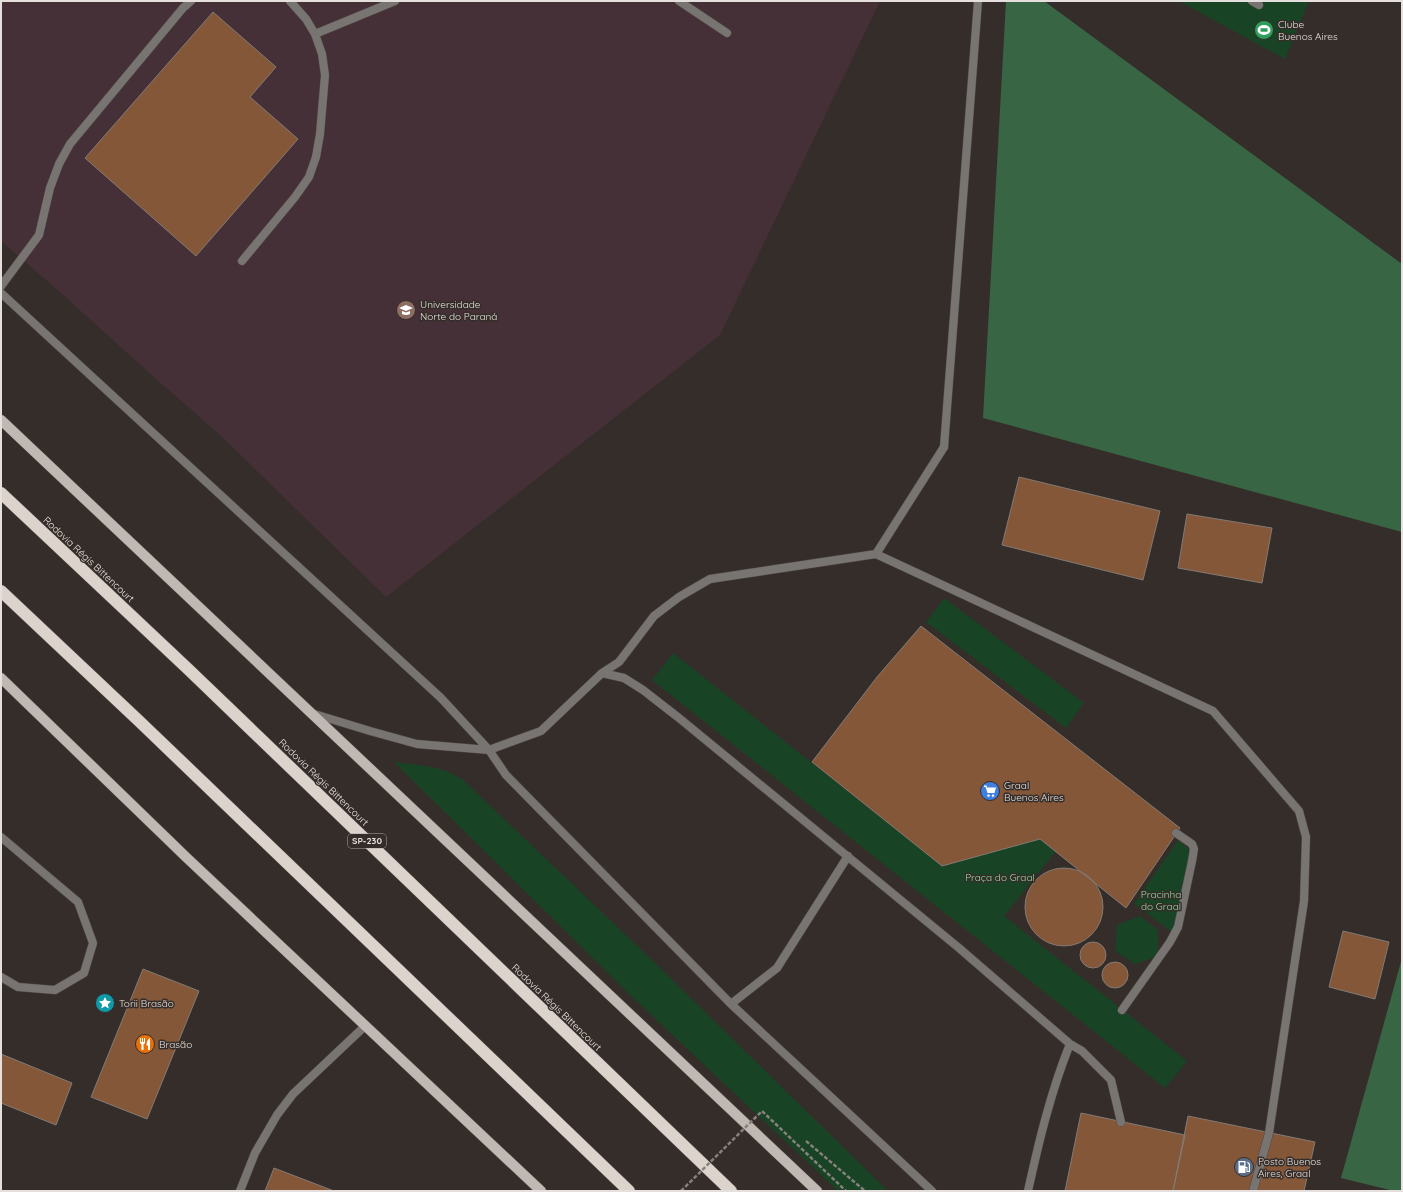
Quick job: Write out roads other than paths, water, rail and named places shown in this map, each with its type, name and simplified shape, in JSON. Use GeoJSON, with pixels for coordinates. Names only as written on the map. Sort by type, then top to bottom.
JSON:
{"type":"FeatureCollection","features":[{"type":"Feature","properties":{"kind":"highway","name":"Rodovia Régis Bittencourt"},"geometry":{"type":"LineString","coordinates":[[1,493],[188,669],[731,1191]]}},
{"type":"Feature","properties":{"kind":"highway"},"geometry":{"type":"LineString","coordinates":[[1,591],[629,1191]]}},
{"type":"Feature","properties":{"kind":"main road"},"geometry":{"type":"LineString","coordinates":[[1,420],[817,1191]]}},
{"type":"Feature","properties":{"kind":"main road"},"geometry":{"type":"LineString","coordinates":[[1,678],[187,858],[541,1191]]}},
{"type":"Feature","properties":{"kind":"street"},"geometry":{"type":"LineString","coordinates":[[1,286],[39,236],[50,188],[59,164],[70,144],[178,14],[191,1]]}},
{"type":"Feature","properties":{"kind":"street"},"geometry":{"type":"LineString","coordinates":[[242,261],[295,197],[309,177],[316,157],[320,134],[325,75],[322,54],[315,34],[306,19],[290,1]]}},
{"type":"Feature","properties":{"kind":"street"},"geometry":{"type":"LineString","coordinates":[[315,34],[395,1]]}},
{"type":"Feature","properties":{"kind":"street"},"geometry":{"type":"LineString","coordinates":[[679,1],[727,32]]}},
{"type":"Feature","properties":{"kind":"street"},"geometry":{"type":"LineString","coordinates":[[876,554],[944,447],[978,1]]}},
{"type":"Feature","properties":{"kind":"street"},"geometry":{"type":"LineString","coordinates":[[1,293],[435,692],[489,750],[506,775],[731,1004],[932,1191]]}},
{"type":"Feature","properties":{"kind":"street"},"geometry":{"type":"LineString","coordinates":[[310,712],[417,744],[489,750],[541,731],[602,673],[619,662],[654,616],[679,597],[710,579],[876,554],[1213,711],[1299,811],[1306,837],[1304,901],[1269,1133],[1253,1191]]}},
{"type":"Feature","properties":{"kind":"street"},"geometry":{"type":"LineString","coordinates":[[602,673],[624,678],[643,690],[679,718],[959,948],[1070,1044],[1082,1051],[1111,1080],[1121,1122]]}},
{"type":"Feature","properties":{"kind":"street"},"geometry":{"type":"LineString","coordinates":[[1122,1010],[1170,942],[1178,927],[1194,849],[1192,844],[1176,833]]}},
{"type":"Feature","properties":{"kind":"street"},"geometry":{"type":"LineString","coordinates":[[1,837],[78,902],[93,943],[84,973],[55,990],[18,987],[1,977]]}},
{"type":"Feature","properties":{"kind":"street"},"geometry":{"type":"LineString","coordinates":[[731,1004],[777,968],[848,856]]}},
{"type":"Feature","properties":{"kind":"street"},"geometry":{"type":"LineString","coordinates":[[240,1191],[255,1153],[277,1115],[293,1094],[365,1026]]}},
{"type":"Feature","properties":{"kind":"street"},"geometry":{"type":"LineString","coordinates":[[1028,1191],[1039,1142],[1059,1071],[1070,1044]]}},
{"type":"Feature","properties":{"kind":"place","name":"Clube Buenos Aires"},"geometry":{"type":"Point","coordinates":[1264,30]}},
{"type":"Feature","properties":{"kind":"place","name":"Universidade Norte do Paraná"},"geometry":{"type":"Point","coordinates":[406,310]}},
{"type":"Feature","properties":{"kind":"place","name":"Graal Buenos Aires"},"geometry":{"type":"Point","coordinates":[990,791]}},
{"type":"Feature","properties":{"kind":"place","name":"Torii Brasão"},"geometry":{"type":"Point","coordinates":[105,1003]}},
{"type":"Feature","properties":{"kind":"place","name":"Brasão"},"geometry":{"type":"Point","coordinates":[145,1044]}},
{"type":"Feature","properties":{"kind":"place","name":"Posto Buenos Aires, Graal"},"geometry":{"type":"Point","coordinates":[1244,1167]}},
{"type":"Feature","properties":{"kind":"park label","name":"Praça do Graal"},"geometry":{"type":"Point","coordinates":[1000,877]}},
{"type":"Feature","properties":{"kind":"park label","name":"Pracinha do Graal"},"geometry":{"type":"Point","coordinates":[1161,900]}}]}
